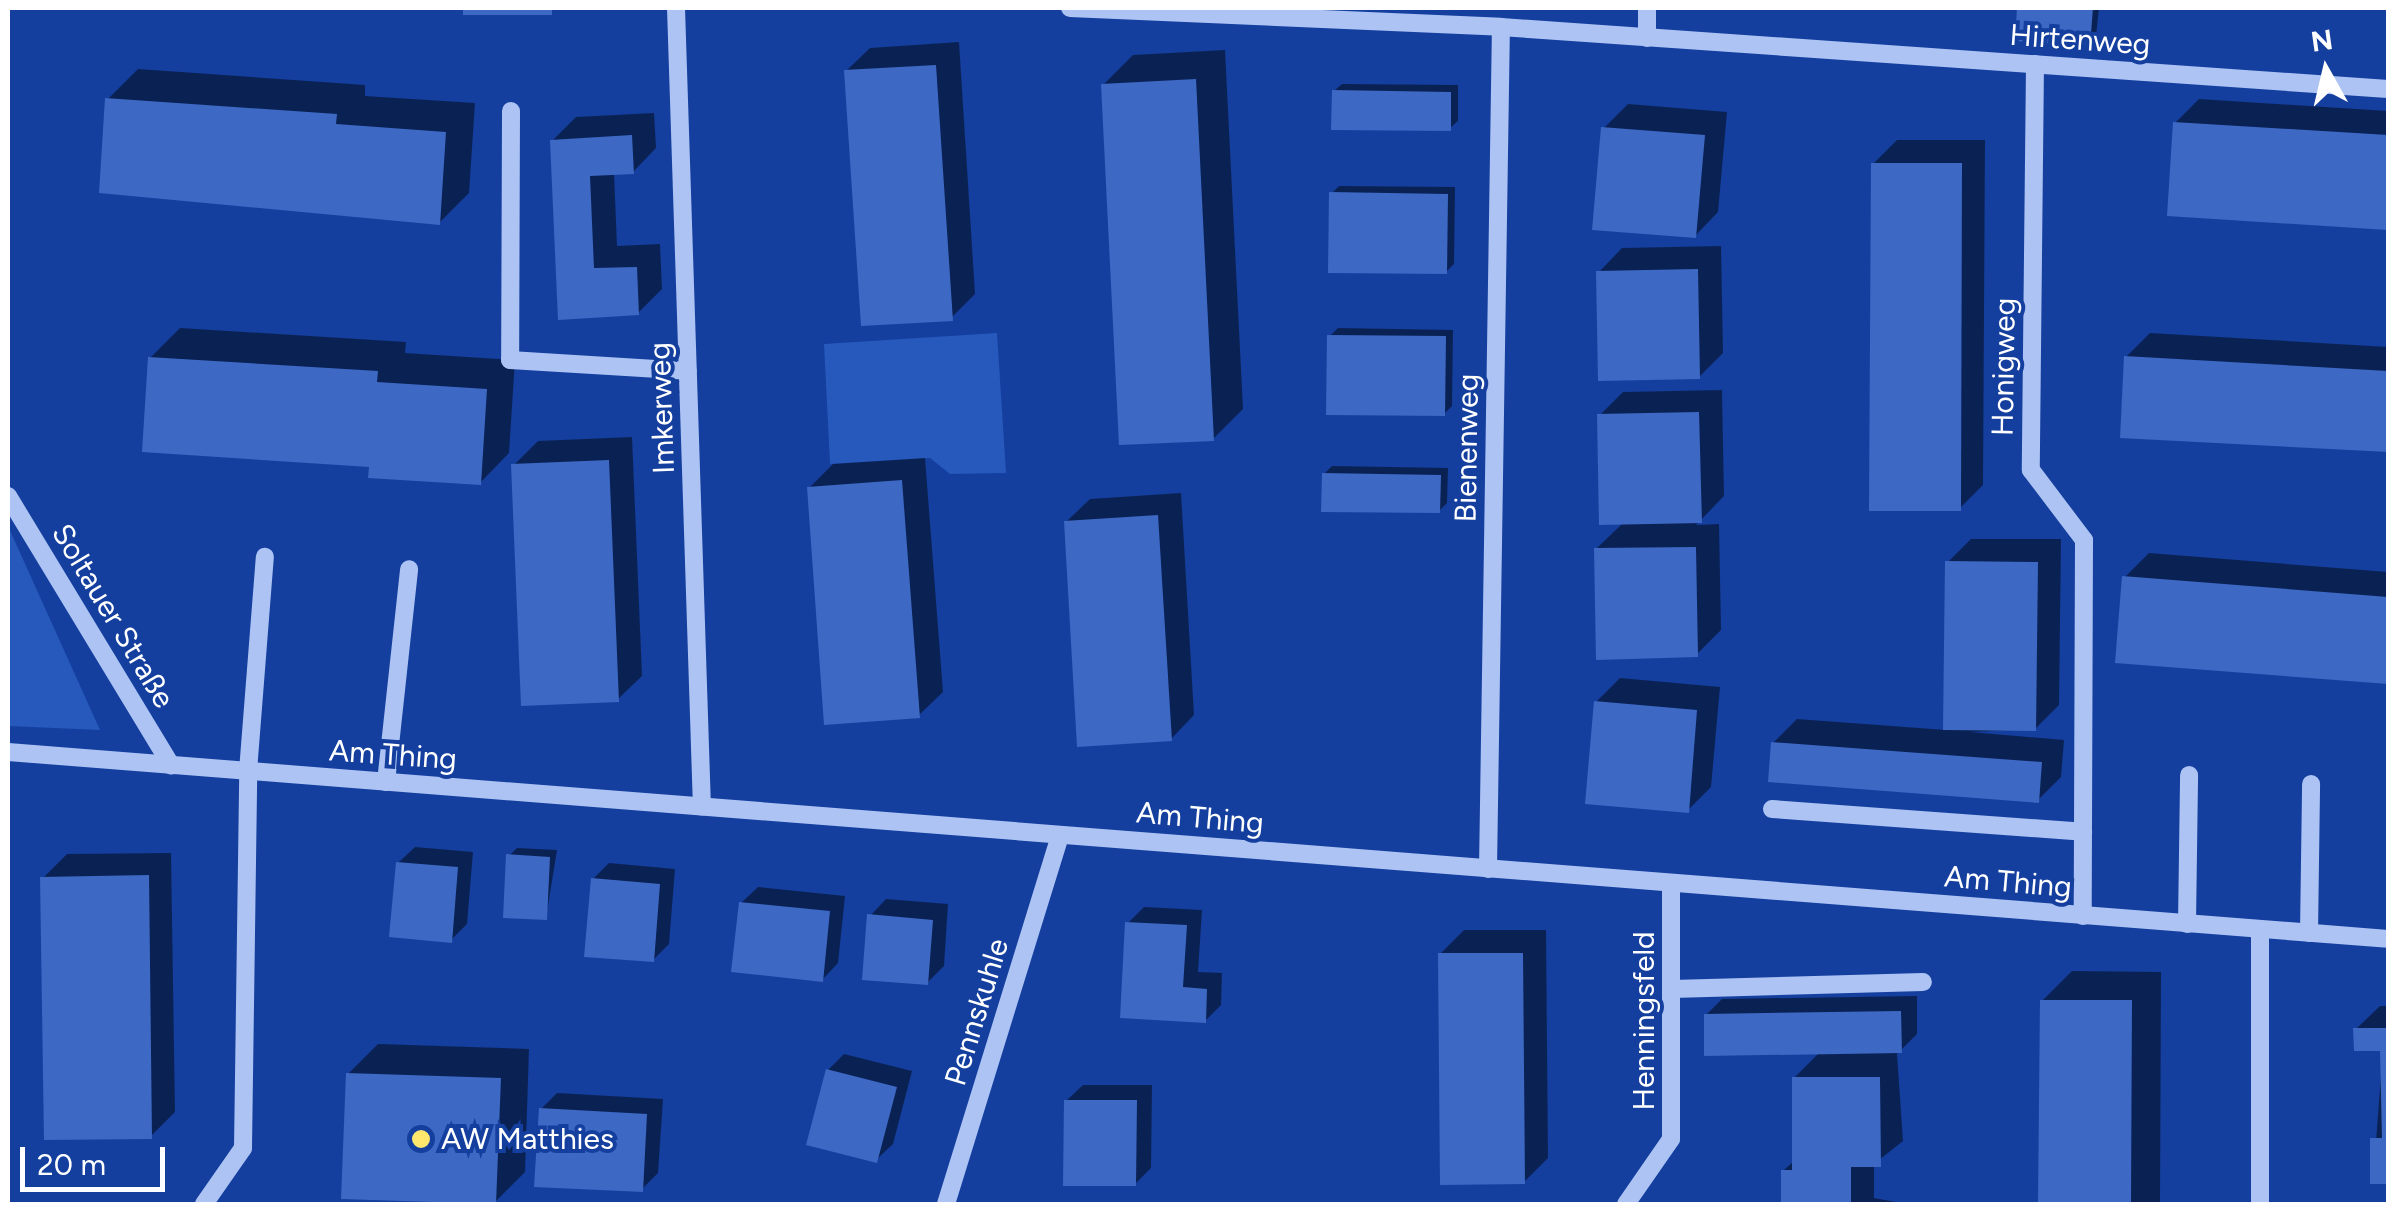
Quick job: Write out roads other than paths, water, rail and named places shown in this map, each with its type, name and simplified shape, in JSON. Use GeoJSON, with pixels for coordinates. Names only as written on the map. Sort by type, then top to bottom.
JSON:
{"type":"FeatureCollection","features":[{"type":"Feature","properties":{"kind":"street","name":"Imkerweg"},"geometry":{"type":"LineString","coordinates":[[676,8],[702,806]]}},
{"type":"Feature","properties":{"kind":"street","name":"Hirtenweg"},"geometry":{"type":"LineString","coordinates":[[1070,8],[1501,27],[2388,90]]}},
{"type":"Feature","properties":{"kind":"street"},"geometry":{"type":"LineString","coordinates":[[1647,8],[1647,38]]}},
{"type":"Feature","properties":{"kind":"street","name":"Bienenweg"},"geometry":{"type":"LineString","coordinates":[[1488,869],[1501,27]]}},
{"type":"Feature","properties":{"kind":"street","name":"Honigweg"},"geometry":{"type":"LineString","coordinates":[[2035,64],[2031,470],[2084,540],[2083,916]]}},
{"type":"Feature","properties":{"kind":"street"},"geometry":{"type":"LineString","coordinates":[[511,112],[510,360],[688,371]]}},
{"type":"Feature","properties":{"kind":"street","name":"Soltauer Straße"},"geometry":{"type":"LineString","coordinates":[[8,496],[172,765]]}},
{"type":"Feature","properties":{"kind":"street"},"geometry":{"type":"LineString","coordinates":[[204,1204],[244,1148],[248,771],[265,557]]}},
{"type":"Feature","properties":{"kind":"street"},"geometry":{"type":"LineString","coordinates":[[386,782],[409,569]]}},
{"type":"Feature","properties":{"kind":"street","name":"Am Thing"},"geometry":{"type":"LineString","coordinates":[[8,752],[2388,940]]}},
{"type":"Feature","properties":{"kind":"street"},"geometry":{"type":"LineString","coordinates":[[2187,924],[2189,776]]}},
{"type":"Feature","properties":{"kind":"street"},"geometry":{"type":"LineString","coordinates":[[2309,933],[2311,784]]}},
{"type":"Feature","properties":{"kind":"street"},"geometry":{"type":"LineString","coordinates":[[1772,808],[2083,832]]}},
{"type":"Feature","properties":{"kind":"street","name":"Pennskuhle"},"geometry":{"type":"LineString","coordinates":[[946,1204],[1060,835]]}},
{"type":"Feature","properties":{"kind":"street","name":"Henningsfeld"},"geometry":{"type":"LineString","coordinates":[[1626,1204],[1671,1139],[1672,883]]}},
{"type":"Feature","properties":{"kind":"street"},"geometry":{"type":"LineString","coordinates":[[2260,929],[2260,1204]]}},
{"type":"Feature","properties":{"kind":"street"},"geometry":{"type":"LineString","coordinates":[[1672,989],[1923,982]]}},
{"type":"Feature","properties":{"kind":"place","name":"AW Matthies"},"geometry":{"type":"Point","coordinates":[421,1139]}}]}
